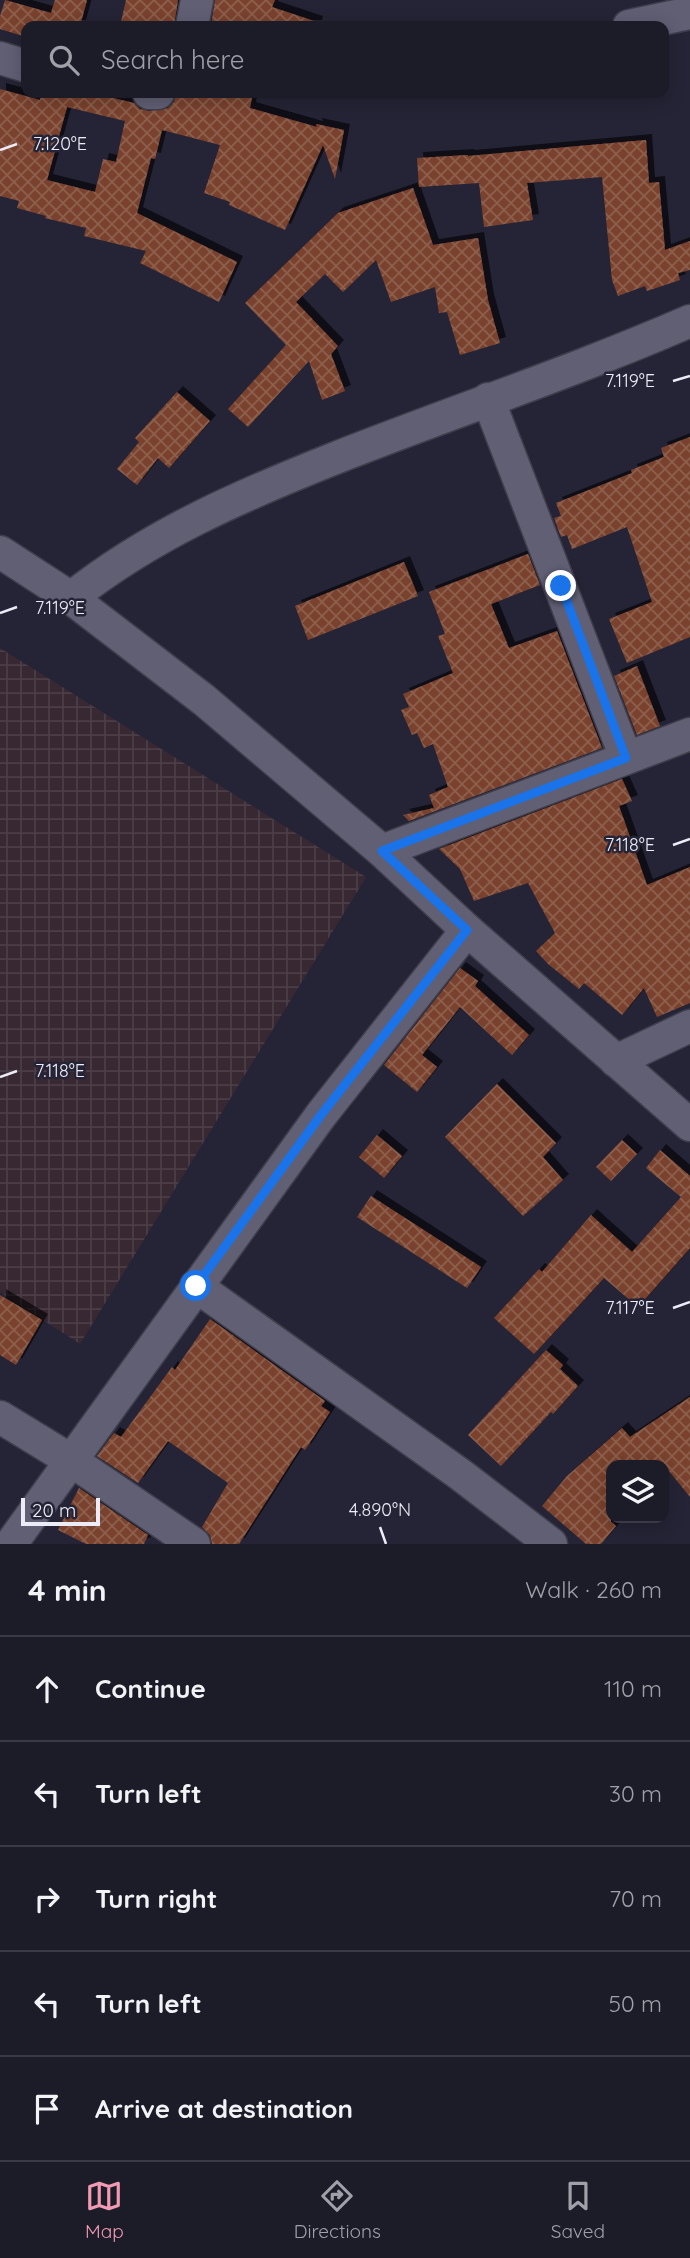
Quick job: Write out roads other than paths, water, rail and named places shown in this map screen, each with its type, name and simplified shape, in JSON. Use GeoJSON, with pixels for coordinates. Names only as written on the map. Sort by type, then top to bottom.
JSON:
{"type":"FeatureCollection","features":[{"type":"Feature","properties":{"kind":"street"},"geometry":{"type":"LineString","coordinates":[[193,21],[197,0]]}},
{"type":"Feature","properties":{"kind":"street"},"geometry":{"type":"LineString","coordinates":[[652,21],[690,13]]}},
{"type":"Feature","properties":{"kind":"street"},"geometry":{"type":"LineString","coordinates":[[0,58],[21,64]]}},
{"type":"Feature","properties":{"kind":"street"},"geometry":{"type":"LineString","coordinates":[[72,598],[104,572],[164,534],[220,506],[380,440],[620,352],[690,321]]}},
{"type":"Feature","properties":{"kind":"street"},"geometry":{"type":"LineString","coordinates":[[488,399],[626,758]]}},
{"type":"Feature","properties":{"kind":"street"},"geometry":{"type":"LineString","coordinates":[[0,552],[72,598],[204,700],[382,851],[467,930],[690,1125]]}},
{"type":"Feature","properties":{"kind":"street"},"geometry":{"type":"LineString","coordinates":[[382,851],[690,734]]}},
{"type":"Feature","properties":{"kind":"street"},"geometry":{"type":"LineString","coordinates":[[11,1544],[321,1115],[467,930]]}},
{"type":"Feature","properties":{"kind":"street"},"geometry":{"type":"LineString","coordinates":[[616,1061],[690,1026]]}},
{"type":"Feature","properties":{"kind":"street"},"geometry":{"type":"LineString","coordinates":[[196,1286],[438,1459],[551,1544]]}},
{"type":"Feature","properties":{"kind":"street"},"geometry":{"type":"LineString","coordinates":[[0,1418],[72,1461],[194,1544]]}}]}
